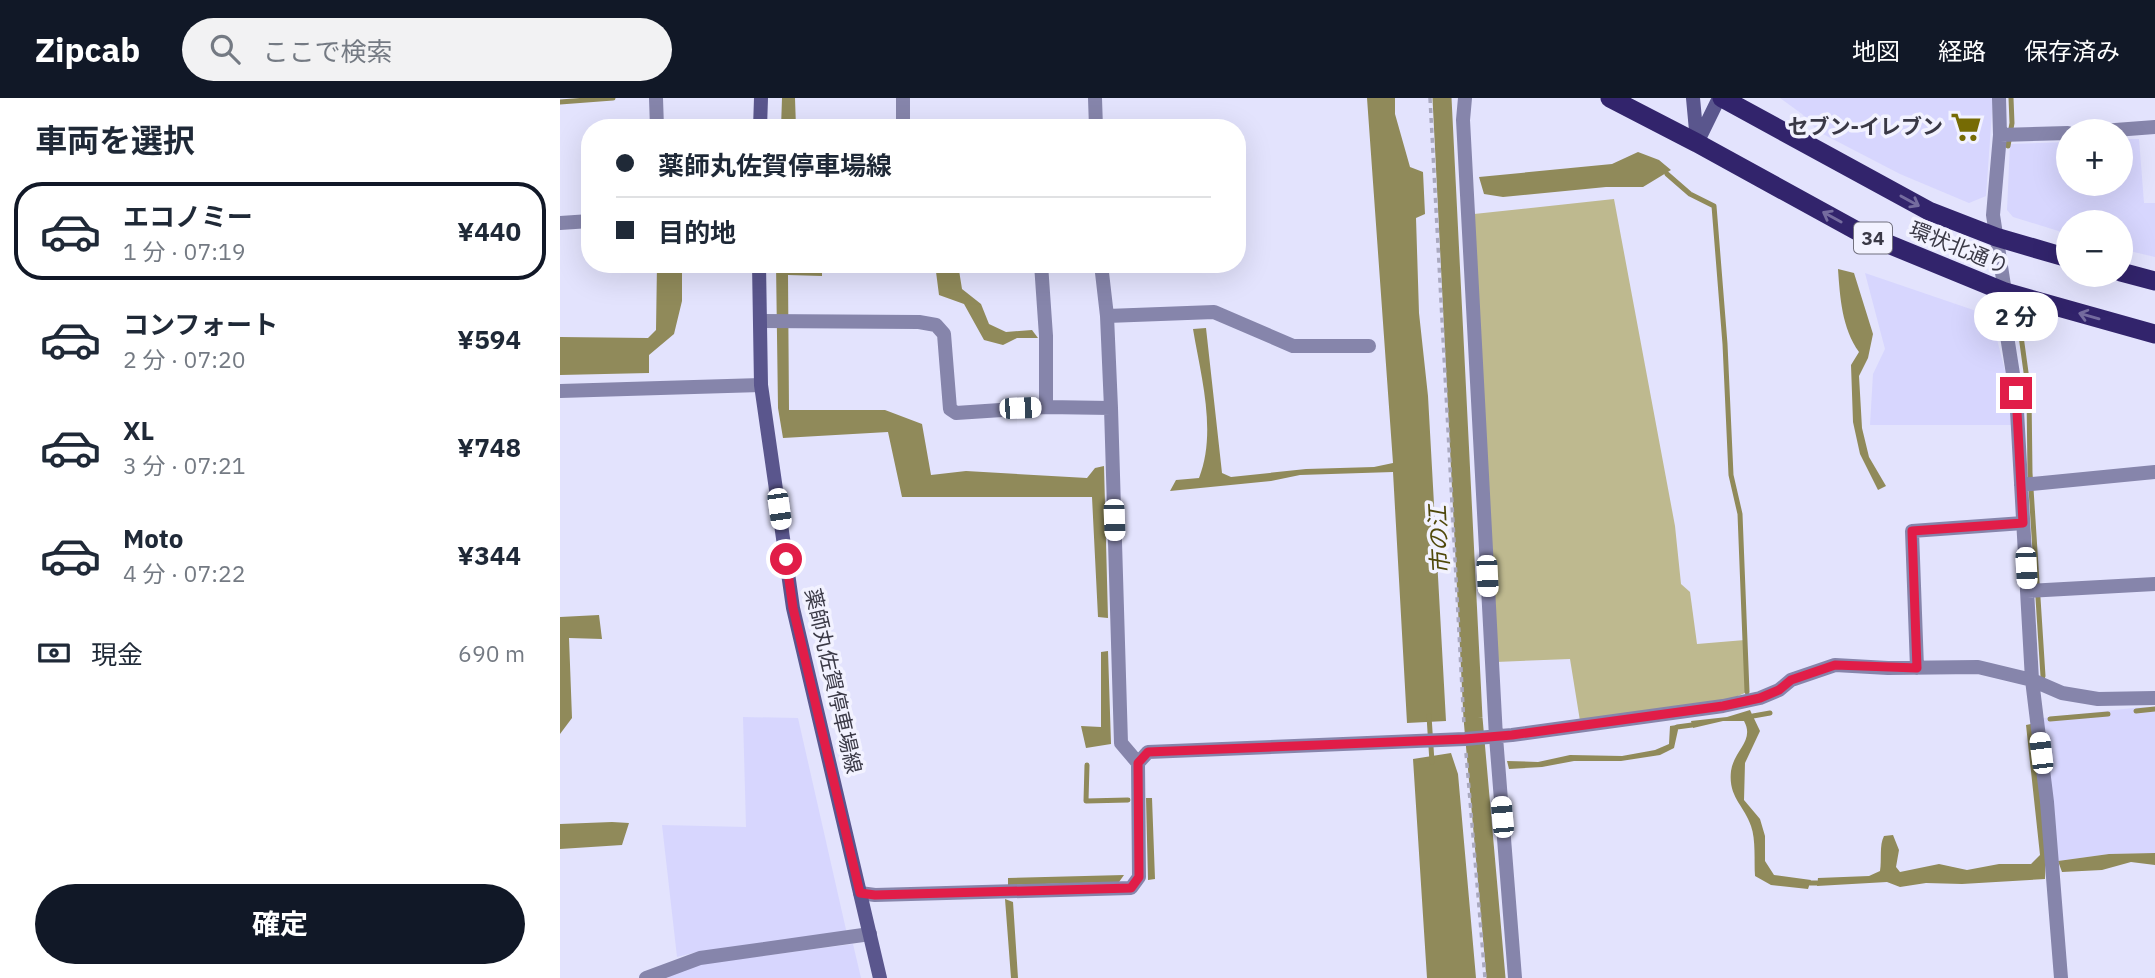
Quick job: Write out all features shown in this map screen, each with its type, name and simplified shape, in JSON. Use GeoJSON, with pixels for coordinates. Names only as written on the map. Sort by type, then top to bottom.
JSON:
{"type":"FeatureCollection","features":[{"type":"Feature","properties":{"kind":"highway","name":"環状北通り"},"geometry":{"type":"LineString","coordinates":[[1610,98],[1697,142],[1859,232],[2005,292],[2155,334]]}},
{"type":"Feature","properties":{"kind":"highway","name":"環状北通り"},"geometry":{"type":"LineString","coordinates":[[1720,98],[1929,211],[1996,237],[2056,254]]}},
{"type":"Feature","properties":{"kind":"highway"},"geometry":{"type":"LineString","coordinates":[[2133,275],[2155,281]]}},
{"type":"Feature","properties":{"kind":"main road"},"geometry":{"type":"LineString","coordinates":[[760,119],[761,98]]}},
{"type":"Feature","properties":{"kind":"main road"},"geometry":{"type":"LineString","coordinates":[[1693,98],[1697,142]]}},
{"type":"Feature","properties":{"kind":"main road"},"geometry":{"type":"LineString","coordinates":[[1697,142],[1720,98]]}},
{"type":"Feature","properties":{"kind":"main road","name":"薬師丸佐賀停車場線"},"geometry":{"type":"LineString","coordinates":[[760,273],[765,321],[761,385],[793,608],[880,978]]}},
{"type":"Feature","properties":{"kind":"street"},"geometry":{"type":"LineString","coordinates":[[656,98],[657,119]]}},
{"type":"Feature","properties":{"kind":"street"},"geometry":{"type":"LineString","coordinates":[[902,98],[903,119]]}},
{"type":"Feature","properties":{"kind":"street"},"geometry":{"type":"LineString","coordinates":[[1095,98],[1096,119]]}},
{"type":"Feature","properties":{"kind":"street"},"geometry":{"type":"LineString","coordinates":[[1465,98],[1463,120],[1496,737],[1515,978]]}},
{"type":"Feature","properties":{"kind":"street"},"geometry":{"type":"LineString","coordinates":[[1999,98],[2007,135],[1993,215],[2005,292],[2007,336],[2029,484],[2023,523],[2032,680],[2047,802],[2061,978]]}},
{"type":"Feature","properties":{"kind":"street"},"geometry":{"type":"LineString","coordinates":[[2133,129],[2155,127]]}},
{"type":"Feature","properties":{"kind":"street"},"geometry":{"type":"LineString","coordinates":[[2007,135],[2056,133]]}},
{"type":"Feature","properties":{"kind":"street"},"geometry":{"type":"LineString","coordinates":[[560,223],[581,222]]}},
{"type":"Feature","properties":{"kind":"street"},"geometry":{"type":"LineString","coordinates":[[1042,273],[1046,336],[1046,407]]}},
{"type":"Feature","properties":{"kind":"street"},"geometry":{"type":"LineString","coordinates":[[860,893],[875,895],[1131,888],[1139,877],[1138,763],[1121,743],[1111,408],[1107,316],[1102,273]]}},
{"type":"Feature","properties":{"kind":"street"},"geometry":{"type":"LineString","coordinates":[[1107,316],[1214,312],[1293,346],[1369,346]]}},
{"type":"Feature","properties":{"kind":"street"},"geometry":{"type":"LineString","coordinates":[[765,321],[919,322],[936,325],[944,334],[950,409],[956,413],[1046,407],[1111,408]]}},
{"type":"Feature","properties":{"kind":"street"},"geometry":{"type":"LineString","coordinates":[[560,391],[761,385]]}},
{"type":"Feature","properties":{"kind":"street"},"geometry":{"type":"LineString","coordinates":[[2029,484],[2155,472]]}},
{"type":"Feature","properties":{"kind":"street"},"geometry":{"type":"LineString","coordinates":[[1917,668],[1912,531],[2023,523]]}},
{"type":"Feature","properties":{"kind":"street"},"geometry":{"type":"LineString","coordinates":[[2027,591],[2155,584]]}},
{"type":"Feature","properties":{"kind":"street"},"geometry":{"type":"LineString","coordinates":[[1138,763],[1148,752],[1496,737],[1723,706],[1760,698],[1779,690],[1791,680],[1835,665],[1978,667],[2032,680],[2062,693],[2098,699],[2155,698]]}},
{"type":"Feature","properties":{"kind":"street"},"geometry":{"type":"LineString","coordinates":[[646,978],[700,958],[870,934]]}},
{"type":"Feature","properties":{"kind":"path"},"geometry":{"type":"LineString","coordinates":[[1430,98],[1465,739],[1485,978]]}},
{"type":"Feature","properties":{"kind":"shaded area"},"geometry":{"type":"Polygon","coordinates":[[[782,98],[795,98],[796,119],[781,119],[782,98]]]}},
{"type":"Feature","properties":{"kind":"shaded area"},"geometry":{"type":"Polygon","coordinates":[[[1367,98],[1395,98],[1395,114],[1410,167],[1423,172],[1425,214],[1416,218],[1419,313],[1428,396],[1446,721],[1407,723],[1393,472],[1300,475],[1271,481],[1170,491],[1176,480],[1199,478],[1207,442],[1206,404],[1193,329],[1206,328],[1222,473],[1231,477],[1306,469],[1374,467],[1393,463],[1367,98]]]}},
{"type":"Feature","properties":{"kind":"shaded area"},"geometry":{"type":"Polygon","coordinates":[[[1780,98],[1993,98],[1986,196],[1969,203],[1900,174],[1819,132],[1802,114],[1780,98]]]}},
{"type":"Feature","properties":{"kind":"shaded area"},"geometry":{"type":"Polygon","coordinates":[[[2133,139],[2139,139],[2144,203],[2155,203],[2155,257],[2133,252],[2133,210],[2056,210],[2056,230],[2013,217],[2007,210],[2010,144],[2056,142],[2056,196],[2133,196],[2133,139]]]}},
{"type":"Feature","properties":{"kind":"shaded area"},"geometry":{"type":"Polygon","coordinates":[[[1638,152],[1659,160],[1671,170],[1643,187],[1606,187],[1503,197],[1484,194],[1479,177],[1612,164],[1638,152]]]}},
{"type":"Feature","properties":{"kind":"shaded area"},"geometry":{"type":"Polygon","coordinates":[[[1614,199],[1675,526],[1681,584],[1690,592],[1697,644],[1745,640],[1747,692],[1724,702],[1580,721],[1570,659],[1496,662],[1474,214],[1614,199]]]}},
{"type":"Feature","properties":{"kind":"shaded area"},"geometry":{"type":"Polygon","coordinates":[[[1838,269],[1854,273],[1873,334],[1868,358],[1859,376],[1862,428],[1869,457],[1886,486],[1878,490],[1860,454],[1853,422],[1851,365],[1859,352],[1845,323],[1838,269]]]}},
{"type":"Feature","properties":{"kind":"shaded area"},"geometry":{"type":"Polygon","coordinates":[[[657,273],[682,273],[682,301],[674,334],[649,355],[649,373],[560,375],[560,337],[648,338],[656,330],[657,273]]]}},
{"type":"Feature","properties":{"kind":"shaded area"},"geometry":{"type":"Polygon","coordinates":[[[776,273],[822,273],[822,276],[788,275],[789,410],[885,410],[922,424],[931,475],[966,471],[1087,478],[1095,468],[1104,466],[1108,618],[1098,617],[1092,497],[902,497],[888,432],[783,438],[778,408],[776,273]]]}},
{"type":"Feature","properties":{"kind":"shaded area"},"geometry":{"type":"Polygon","coordinates":[[[936,273],[959,273],[962,289],[981,304],[989,324],[1006,332],[1032,330],[1038,338],[1017,338],[1003,345],[984,340],[964,304],[939,295],[936,273]]]}},
{"type":"Feature","properties":{"kind":"shaded area"},"geometry":{"type":"Polygon","coordinates":[[[1865,273],[1991,316],[2010,390],[2012,425],[1870,425],[1873,374],[1885,349],[1865,273]]]}},
{"type":"Feature","properties":{"kind":"shaded area"},"geometry":{"type":"Polygon","coordinates":[[[599,615],[602,639],[569,638],[572,718],[560,734],[560,617],[599,615]]]}},
{"type":"Feature","properties":{"kind":"shaded area"},"geometry":{"type":"Polygon","coordinates":[[[1108,651],[1111,744],[1086,748],[1081,726],[1101,727],[1101,652],[1108,651]]]}},
{"type":"Feature","properties":{"kind":"shaded area"},"geometry":{"type":"Polygon","coordinates":[[[2155,707],[2155,853],[2109,854],[2058,861],[2043,718],[2155,707]]]}},
{"type":"Feature","properties":{"kind":"shaded area"},"geometry":{"type":"Polygon","coordinates":[[[1750,710],[1760,731],[1745,763],[1744,800],[1760,819],[1765,836],[1765,861],[1774,875],[1811,880],[1808,889],[1771,885],[1755,876],[1753,832],[1734,794],[1731,780],[1733,764],[1746,740],[1747,728],[1744,721],[1723,721],[1693,728],[1691,721],[1727,717],[1750,710]]]}},
{"type":"Feature","properties":{"kind":"shaded area"},"geometry":{"type":"Polygon","coordinates":[[[743,717],[798,718],[847,934],[701,951],[677,957],[662,825],[746,827],[743,717]]]}},
{"type":"Feature","properties":{"kind":"shaded area"},"geometry":{"type":"Polygon","coordinates":[[[2031,724],[2043,821],[2045,879],[1962,884],[1926,883],[1900,887],[1887,882],[1817,886],[1818,878],[1869,876],[1880,871],[1882,840],[1884,836],[1893,835],[1899,850],[1896,867],[1900,872],[1939,864],[1967,870],[1999,864],[2031,864],[2040,855],[2026,725],[2031,724]]]}},
{"type":"Feature","properties":{"kind":"shaded area"},"geometry":{"type":"Polygon","coordinates":[[[1677,725],[1674,748],[1660,755],[1621,761],[1574,761],[1509,769],[1507,761],[1538,762],[1570,755],[1622,756],[1655,750],[1669,744],[1670,726],[1677,725]]]}},
{"type":"Feature","properties":{"kind":"shaded area"},"geometry":{"type":"Polygon","coordinates":[[[1451,753],[1458,774],[1476,978],[1427,978],[1413,759],[1451,753]]]}},
{"type":"Feature","properties":{"kind":"shaded area"},"geometry":{"type":"Polygon","coordinates":[[[1146,798],[1152,798],[1155,879],[1148,880],[1146,798]]]}},
{"type":"Feature","properties":{"kind":"shaded area"},"geometry":{"type":"Polygon","coordinates":[[[629,823],[622,845],[560,849],[560,824],[629,823]]]}},
{"type":"Feature","properties":{"kind":"shaded area"},"geometry":{"type":"Polygon","coordinates":[[[2155,853],[2155,865],[2131,862],[2102,870],[2062,872],[2058,861],[2109,854],[2155,853]]]}},
{"type":"Feature","properties":{"kind":"shaded area"},"geometry":{"type":"Polygon","coordinates":[[[1124,875],[1119,882],[1008,885],[1008,878],[1124,875]]]}},
{"type":"Feature","properties":{"kind":"shaded area"},"geometry":{"type":"Polygon","coordinates":[[[1005,899],[1013,902],[1018,978],[1011,978],[1005,899]]]}},
{"type":"Feature","properties":{"kind":"shaded area"},"geometry":{"type":"Polygon","coordinates":[[[853,944],[861,978],[668,978],[667,975],[702,964],[853,944]]]}},
{"type":"Feature","properties":{"kind":"waterway"},"geometry":{"type":"LineString","coordinates":[[560,102],[613,98]]}},
{"type":"Feature","properties":{"kind":"waterway","name":"市の江"},"geometry":{"type":"LineString","coordinates":[[1442,98],[1473,718],[1496,978]]}},
{"type":"Feature","properties":{"kind":"waterway"},"geometry":{"type":"LineString","coordinates":[[2008,146],[2012,123],[2011,98]]}},
{"type":"Feature","properties":{"kind":"waterway"},"geometry":{"type":"LineString","coordinates":[[1667,174],[1690,194],[1714,206],[1725,344],[1731,475],[1740,514],[1747,692]]}},
{"type":"Feature","properties":{"kind":"waterway"},"geometry":{"type":"LineString","coordinates":[[2021,336],[2029,394],[2030,473],[2043,676]]}},
{"type":"Feature","properties":{"kind":"waterway"},"geometry":{"type":"LineString","coordinates":[[2136,711],[2155,709]]}},
{"type":"Feature","properties":{"kind":"waterway"},"geometry":{"type":"LineString","coordinates":[[1753,716],[1770,713]]}},
{"type":"Feature","properties":{"kind":"waterway"},"geometry":{"type":"LineString","coordinates":[[2050,719],[2108,714]]}},
{"type":"Feature","properties":{"kind":"waterway"},"geometry":{"type":"LineString","coordinates":[[1429,716],[1432,762]]}},
{"type":"Feature","properties":{"kind":"waterway"},"geometry":{"type":"LineString","coordinates":[[1677,727],[1692,725]]}},
{"type":"Feature","properties":{"kind":"waterway"},"geometry":{"type":"LineString","coordinates":[[1087,765],[1086,801],[1128,800]]}},
{"type":"Feature","properties":{"kind":"waterway"},"geometry":{"type":"LineString","coordinates":[[1810,883],[1817,883]]}},
{"type":"Feature","properties":{"kind":"place","name":"セブン-イレブン"},"geometry":{"type":"Point","coordinates":[1966,127]}},
{"type":"Feature","properties":{"kind":"route"},"geometry":{"type":"LineString","coordinates":[[786,559],[793,608],[860,893],[875,895],[1131,888],[1139,877],[1138,763],[1148,752],[1512,735],[1658,716],[1760,698],[1779,690],[1791,680],[1835,665],[1917,668],[1912,531],[2023,523],[2016,393]]}}]}
